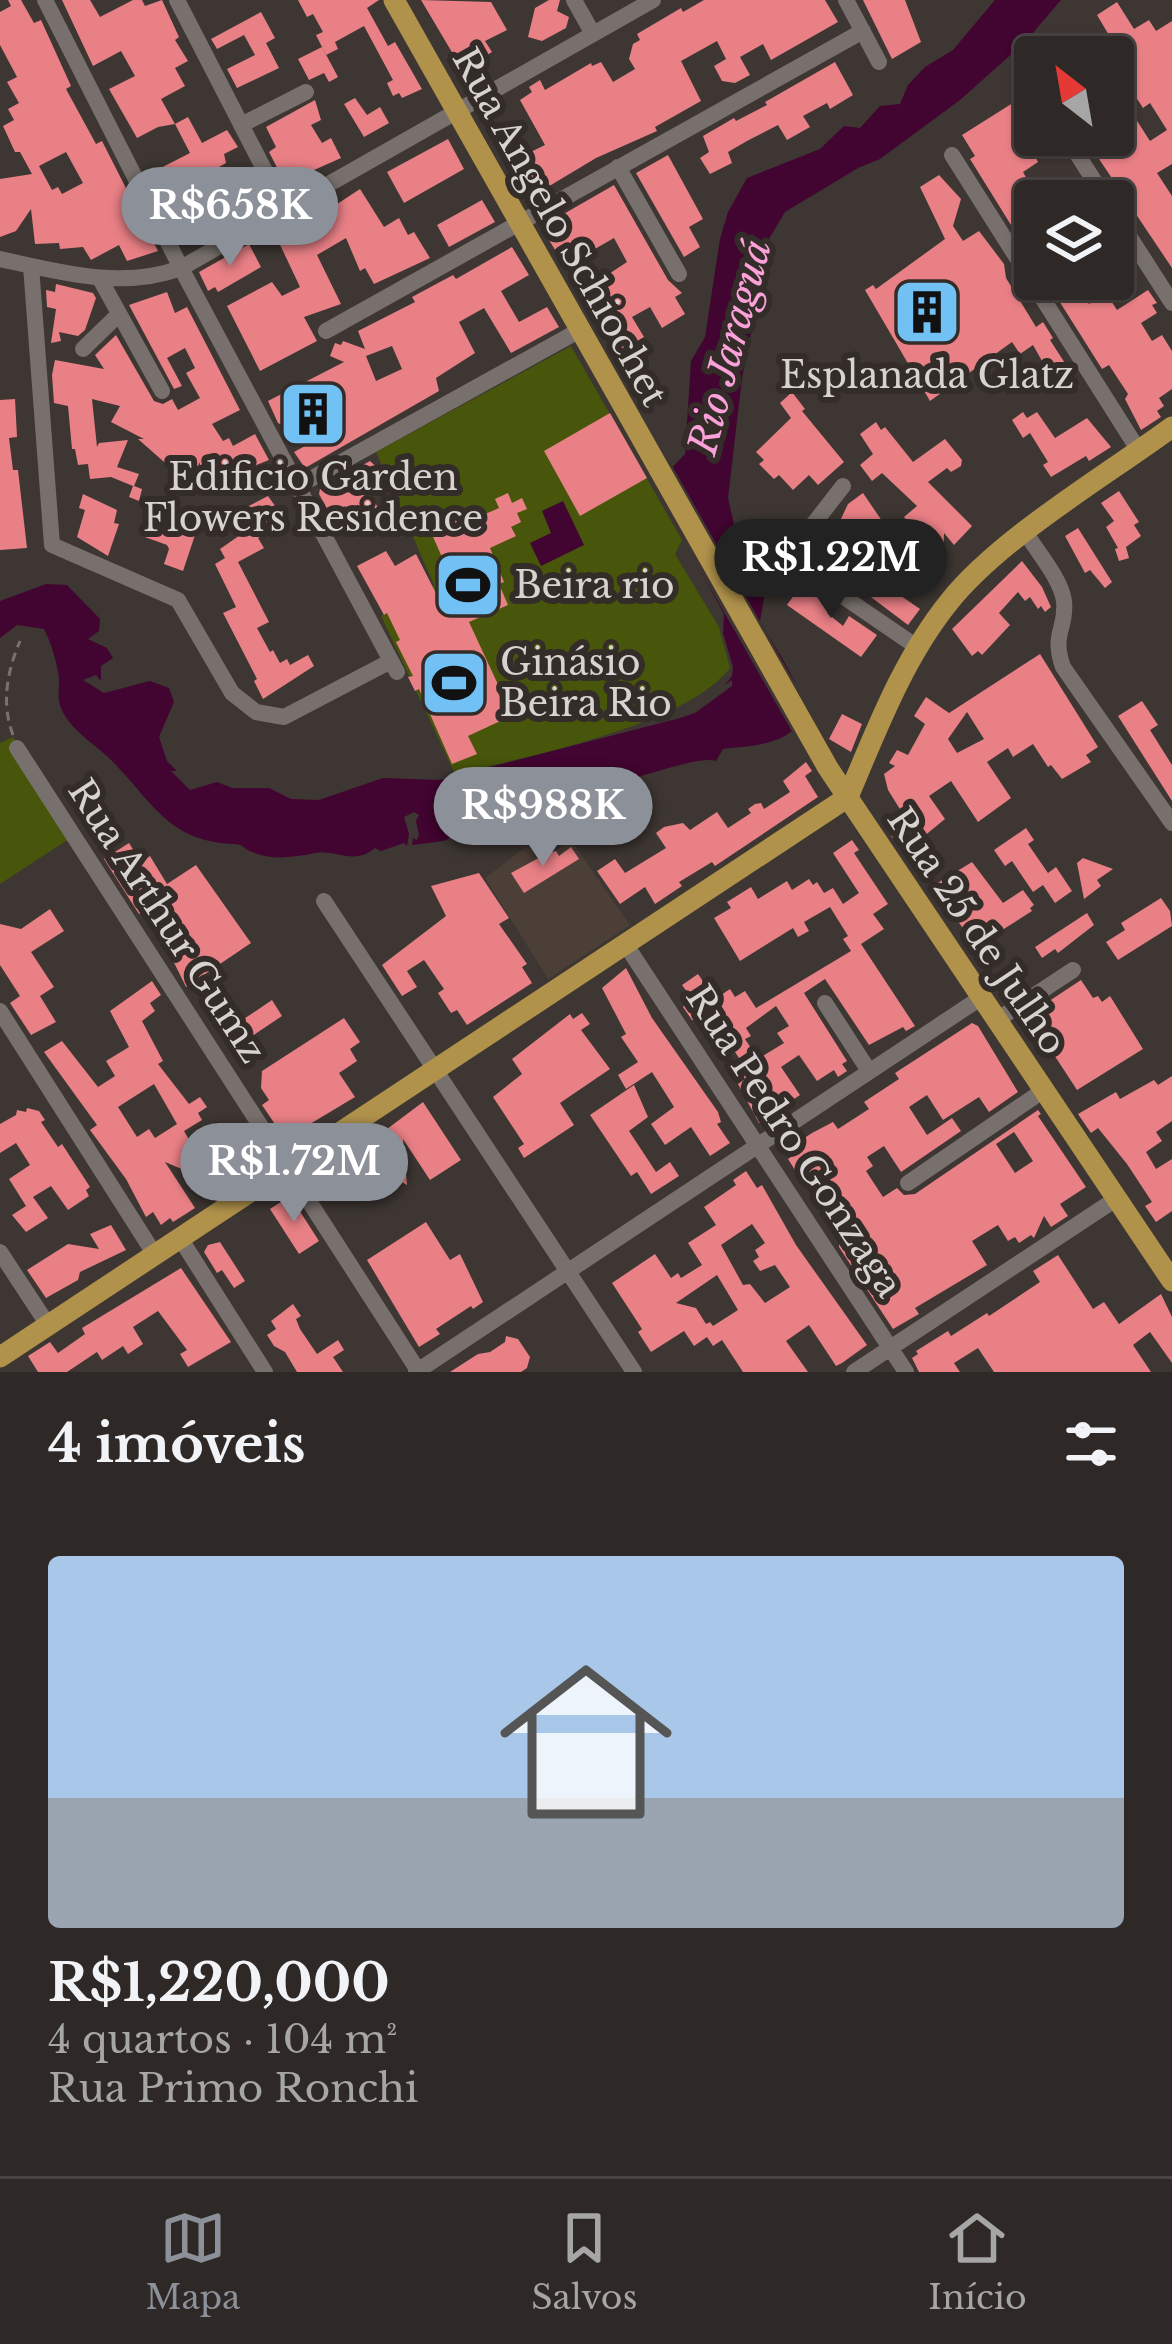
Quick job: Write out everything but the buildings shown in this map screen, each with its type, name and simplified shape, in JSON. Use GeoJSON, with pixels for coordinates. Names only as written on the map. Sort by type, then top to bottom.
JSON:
{"type":"FeatureCollection","features":[{"type":"Feature","properties":{"kind":"main road","name":"Rua Angelo Schiochet"},"geometry":{"type":"LineString","coordinates":[[394,0],[848,797]]}},
{"type":"Feature","properties":{"kind":"main road","name":"Rua 25 de Julho"},"geometry":{"type":"LineString","coordinates":[[1172,427],[988,562],[950,600],[917,647],[848,797],[1172,1282]]}},
{"type":"Feature","properties":{"kind":"main road"},"geometry":{"type":"LineString","coordinates":[[7,1361],[48,1325],[848,797]]}},
{"type":"Feature","properties":{"kind":"street"},"geometry":{"type":"LineString","coordinates":[[31,266],[52,544],[178,600],[232,693],[256,712],[284,717],[394,667],[181,268],[45,0]]}},
{"type":"Feature","properties":{"kind":"street"},"geometry":{"type":"LineString","coordinates":[[177,0],[285,210]]}},
{"type":"Feature","properties":{"kind":"street"},"geometry":{"type":"LineString","coordinates":[[574,0],[593,34]]}},
{"type":"Feature","properties":{"kind":"street"},"geometry":{"type":"LineString","coordinates":[[0,260],[100,278],[163,274],[181,268],[653,0]]}},
{"type":"Feature","properties":{"kind":"street"},"geometry":{"type":"LineString","coordinates":[[846,0],[879,62]]}},
{"type":"Feature","properties":{"kind":"street"},"geometry":{"type":"LineString","coordinates":[[326,331],[863,31]]}},
{"type":"Feature","properties":{"kind":"street"},"geometry":{"type":"LineString","coordinates":[[241,125],[306,92]]}},
{"type":"Feature","properties":{"kind":"street"},"geometry":{"type":"LineString","coordinates":[[952,155],[1139,452]]}},
{"type":"Feature","properties":{"kind":"street"},"geometry":{"type":"LineString","coordinates":[[618,167],[680,274]]}},
{"type":"Feature","properties":{"kind":"street"},"geometry":{"type":"LineString","coordinates":[[1134,244],[1172,303]]}},
{"type":"Feature","properties":{"kind":"street"},"geometry":{"type":"LineString","coordinates":[[100,278],[162,392]]}},
{"type":"Feature","properties":{"kind":"street"},"geometry":{"type":"LineString","coordinates":[[83,350],[119,314]]}},
{"type":"Feature","properties":{"kind":"street"},"geometry":{"type":"LineString","coordinates":[[298,486],[580,329]]}},
{"type":"Feature","properties":{"kind":"street"},"geometry":{"type":"LineString","coordinates":[[843,486],[787,558],[917,647]]}},
{"type":"Feature","properties":{"kind":"street"},"geometry":{"type":"LineString","coordinates":[[1026,533],[1062,593],[1065,606],[1056,636],[1063,667],[1172,823]]}},
{"type":"Feature","properties":{"kind":"street","name":"Rua Arthur Gumz"},"geometry":{"type":"LineString","coordinates":[[16,748],[418,1372]]}},
{"type":"Feature","properties":{"kind":"street"},"geometry":{"type":"LineString","coordinates":[[324,901],[634,1372]]}},
{"type":"Feature","properties":{"kind":"street","name":"Rua Pedro Gonzaga"},"geometry":{"type":"LineString","coordinates":[[626,945],[906,1372]]}},
{"type":"Feature","properties":{"kind":"street"},"geometry":{"type":"LineString","coordinates":[[997,1020],[1073,970]]}},
{"type":"Feature","properties":{"kind":"street"},"geometry":{"type":"LineString","coordinates":[[418,1372],[982,998]]}},
{"type":"Feature","properties":{"kind":"street"},"geometry":{"type":"LineString","coordinates":[[825,1003],[869,1071]]}},
{"type":"Feature","properties":{"kind":"street"},"geometry":{"type":"LineString","coordinates":[[0,1011],[155,1255]]}},
{"type":"Feature","properties":{"kind":"street"},"geometry":{"type":"LineString","coordinates":[[908,1183],[1044,1090]]}},
{"type":"Feature","properties":{"kind":"street"},"geometry":{"type":"LineString","coordinates":[[854,1372],[1116,1198]]}},
{"type":"Feature","properties":{"kind":"street"},"geometry":{"type":"LineString","coordinates":[[180,1238],[265,1372]]}},
{"type":"Feature","properties":{"kind":"street"},"geometry":{"type":"LineString","coordinates":[[0,1252],[48,1325]]}},
{"type":"Feature","properties":{"kind":"path"},"geometry":{"type":"LineString","coordinates":[[16,748],[6,704],[7,681],[20,641]]}},
{"type":"Feature","properties":{"kind":"shaded area"},"geometry":{"type":"Polygon","coordinates":[[[570,839],[630,925],[548,979],[485,878],[527,846],[549,844],[556,850],[570,839]]]}},
{"type":"Feature","properties":{"kind":"green space"},"geometry":{"type":"Polygon","coordinates":[[[571,346],[682,540],[675,554],[719,627],[730,668],[709,688],[643,722],[455,774],[381,616],[434,585],[376,452],[571,346]]]}},
{"type":"Feature","properties":{"kind":"green space"},"geometry":{"type":"Polygon","coordinates":[[[13,737],[72,837],[0,884],[0,743],[13,737]]]}},
{"type":"Feature","properties":{"kind":"water","name":"Rio Jaraguá"},"geometry":{"type":"Polygon","coordinates":[[[995,0],[1061,0],[1030,36],[1014,36],[1014,52],[960,100],[880,159],[785,212],[764,247],[750,297],[756,308],[742,378],[728,498],[736,533],[764,599],[760,621],[798,691],[798,724],[785,736],[723,749],[716,761],[692,762],[576,789],[546,802],[511,787],[499,793],[495,822],[475,823],[444,841],[412,845],[419,835],[419,815],[414,812],[404,817],[407,846],[375,848],[360,856],[322,852],[268,857],[177,828],[65,716],[56,661],[44,629],[17,625],[0,638],[0,601],[46,584],[67,585],[100,619],[99,631],[88,639],[107,648],[113,658],[101,666],[101,681],[96,675],[83,680],[104,693],[150,681],[169,688],[174,702],[159,737],[167,761],[177,771],[171,771],[190,790],[217,782],[232,788],[269,788],[291,799],[319,800],[383,778],[440,780],[695,713],[732,686],[732,680],[725,685],[733,667],[723,633],[724,614],[677,526],[671,469],[685,454],[691,361],[705,337],[728,212],[747,178],[820,149],[844,126],[860,128],[880,106],[900,104],[908,85],[925,67],[953,50],[995,0]]]}},
{"type":"Feature","properties":{"kind":"water"},"geometry":{"type":"Polygon","coordinates":[[[563,501],[584,545],[541,566],[530,543],[551,533],[542,511],[563,501]]]}},
{"type":"Feature","properties":{"kind":"pier"},"geometry":{"type":"Polygon","coordinates":[[[670,462],[808,706],[808,721],[795,737],[665,508],[665,466],[670,462]]]}},
{"type":"Feature","properties":{"kind":"place","name":"Esplanada Glatz"},"geometry":{"type":"Point","coordinates":[927,312]}},
{"type":"Feature","properties":{"kind":"place","name":"Edificio Garden Flowers Residence"},"geometry":{"type":"Point","coordinates":[313,414]}},
{"type":"Feature","properties":{"kind":"place","name":"Beira rio"},"geometry":{"type":"Point","coordinates":[468,585]}},
{"type":"Feature","properties":{"kind":"place","name":"Ginásio Beira Rio"},"geometry":{"type":"Point","coordinates":[454,683]}}]}
